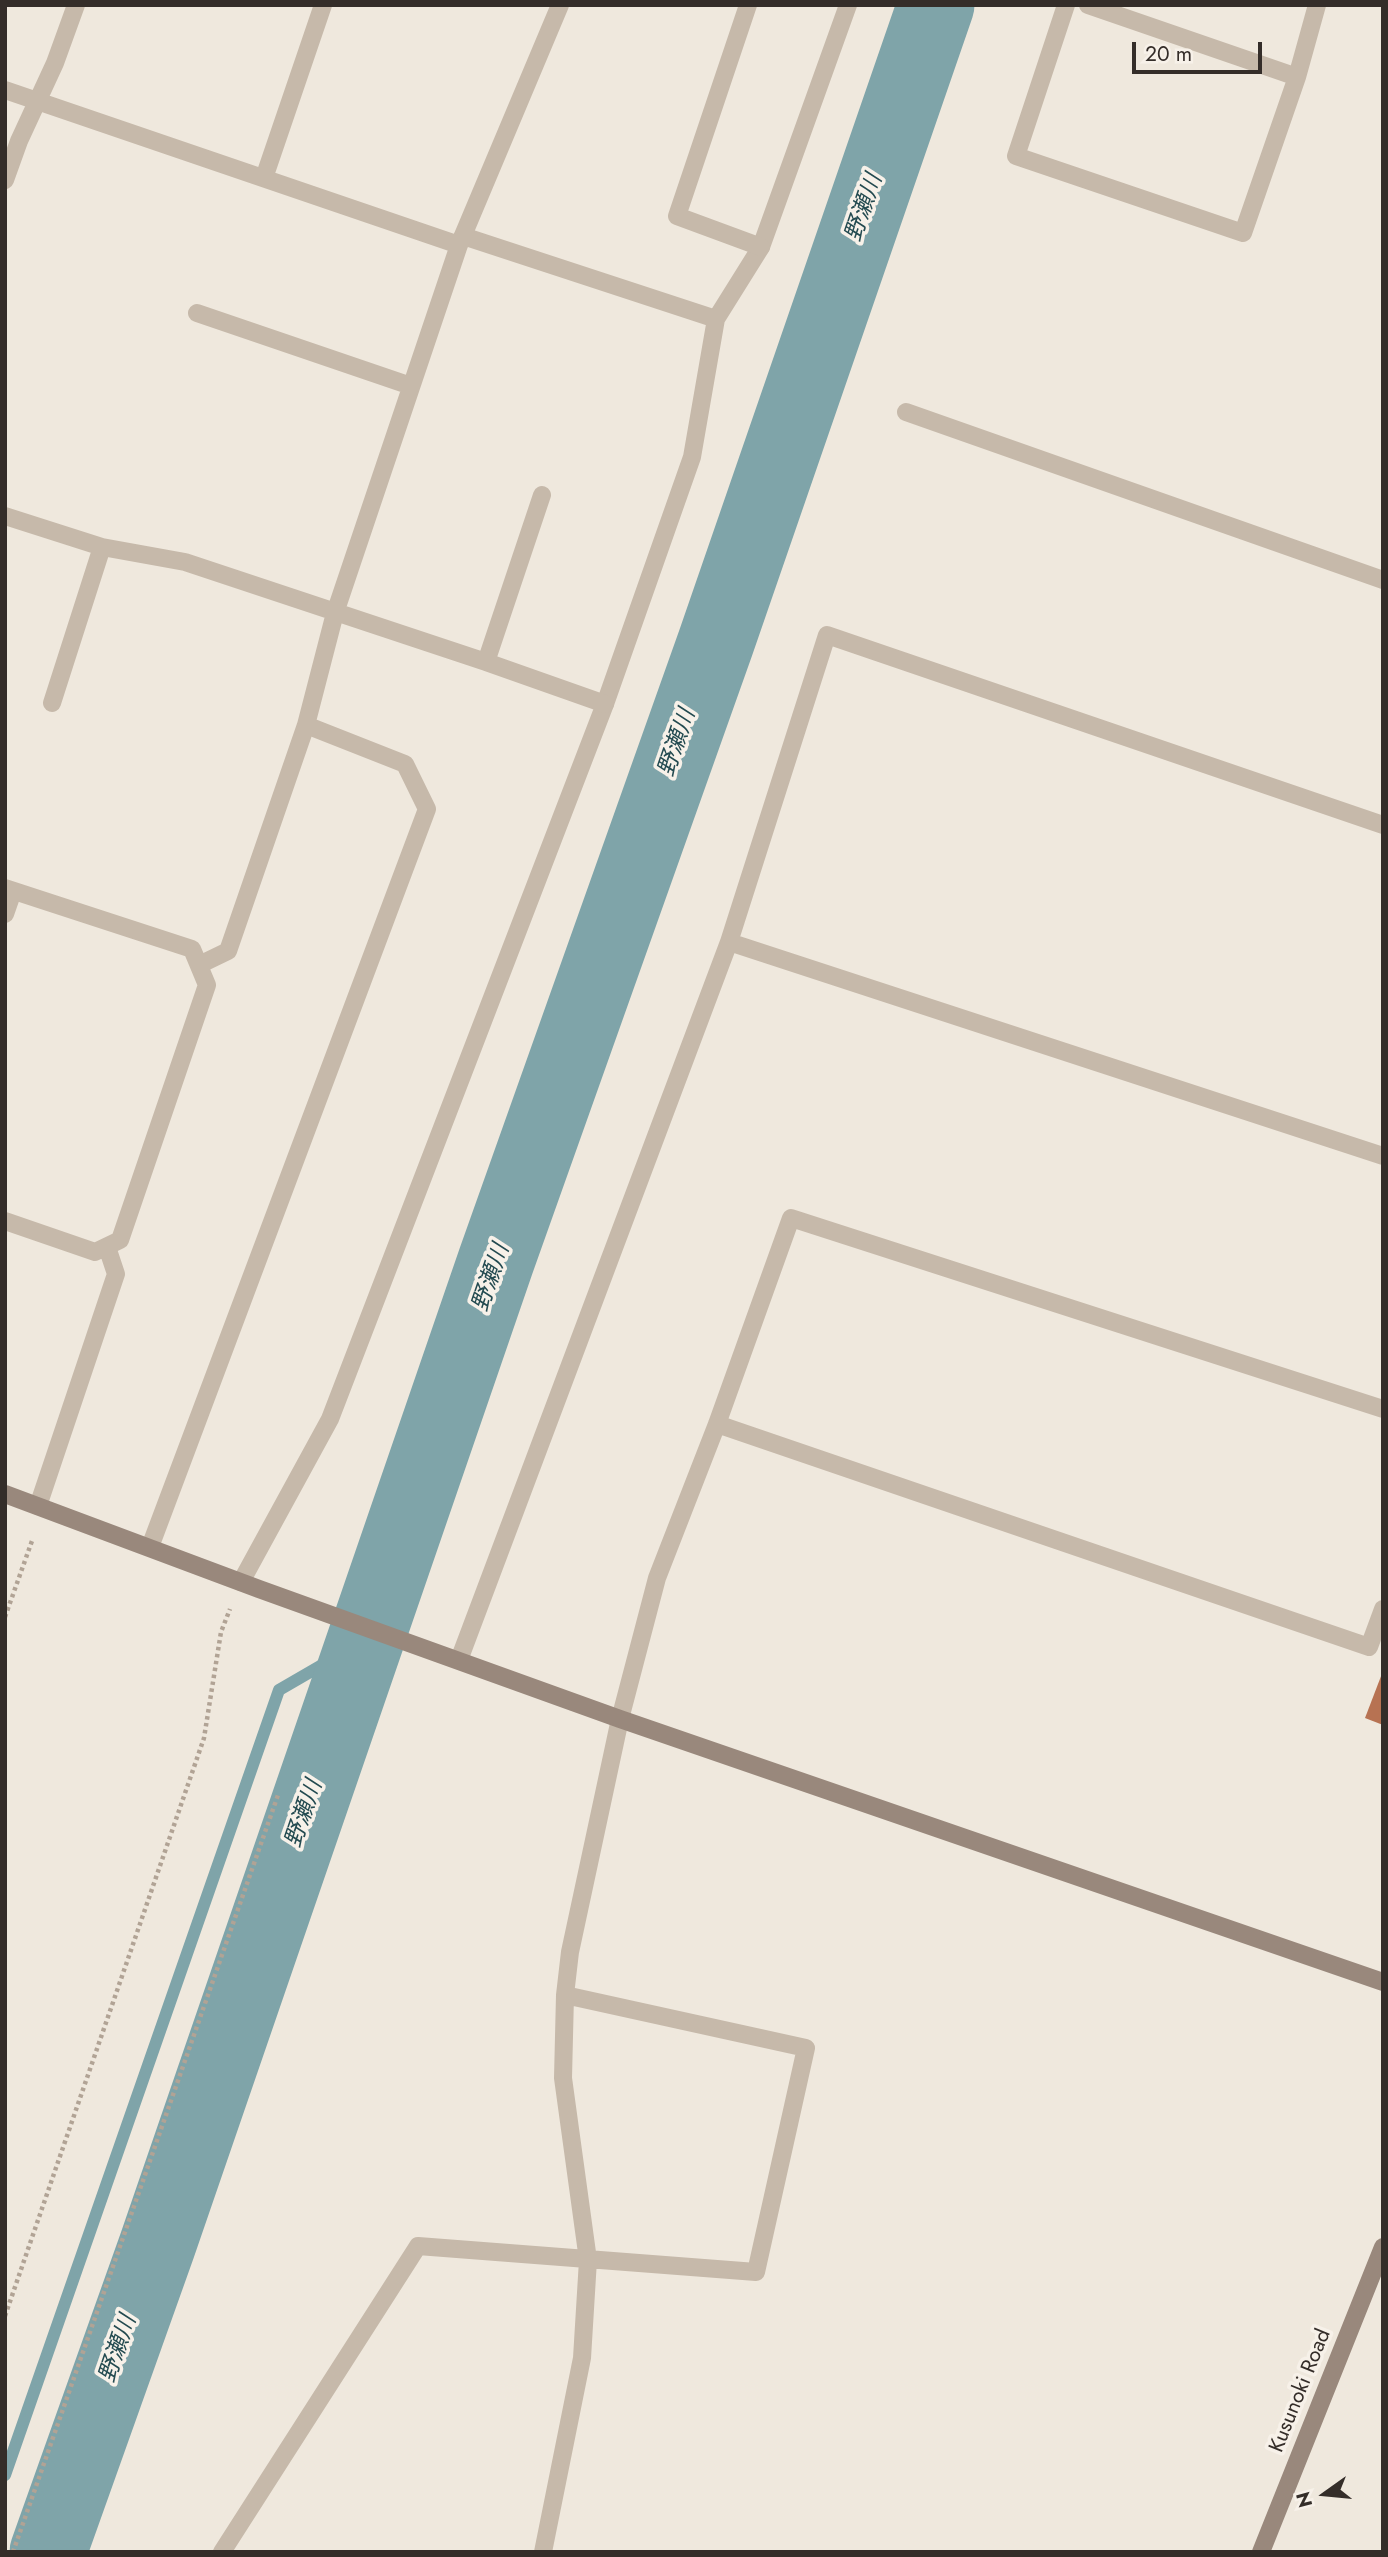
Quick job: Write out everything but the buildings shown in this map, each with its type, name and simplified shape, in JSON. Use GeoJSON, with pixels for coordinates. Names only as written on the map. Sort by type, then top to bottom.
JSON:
{"type":"FeatureCollection","features":[{"type":"Feature","properties":{"kind":"street"},"geometry":{"type":"LineString","coordinates":[[5,180],[19,141],[55,63],[76,5]]}},
{"type":"Feature","properties":{"kind":"street"},"geometry":{"type":"LineString","coordinates":[[264,178],[323,5]]}},
{"type":"Feature","properties":{"kind":"street"},"geometry":{"type":"LineString","coordinates":[[199,965],[228,951],[306,725],[335,612],[461,241],[560,5]]}},
{"type":"Feature","properties":{"kind":"street"},"geometry":{"type":"LineString","coordinates":[[748,5],[677,216],[761,247]]}},
{"type":"Feature","properties":{"kind":"street"},"geometry":{"type":"LineString","coordinates":[[241,1582],[330,1419],[605,704],[692,457],[716,320],[761,247],[848,5]]}},
{"type":"Feature","properties":{"kind":"street"},"geometry":{"type":"LineString","coordinates":[[1066,5],[1016,156],[1243,233],[1297,77],[1317,5]]}},
{"type":"Feature","properties":{"kind":"street"},"geometry":{"type":"LineString","coordinates":[[1088,5],[1297,77]]}},
{"type":"Feature","properties":{"kind":"street"},"geometry":{"type":"LineString","coordinates":[[5,90],[264,178],[716,320]]}},
{"type":"Feature","properties":{"kind":"street"},"geometry":{"type":"LineString","coordinates":[[197,313],[411,386]]}},
{"type":"Feature","properties":{"kind":"street"},"geometry":{"type":"LineString","coordinates":[[906,412],[1383,580]]}},
{"type":"Feature","properties":{"kind":"street"},"geometry":{"type":"LineString","coordinates":[[486,662],[542,495]]}},
{"type":"Feature","properties":{"kind":"street"},"geometry":{"type":"LineString","coordinates":[[5,516],[102,547],[186,562],[605,704]]}},
{"type":"Feature","properties":{"kind":"street"},"geometry":{"type":"LineString","coordinates":[[52,703],[102,547]]}},
{"type":"Feature","properties":{"kind":"street"},"geometry":{"type":"LineString","coordinates":[[459,1660],[729,942],[827,635],[1383,825]]}},
{"type":"Feature","properties":{"kind":"street"},"geometry":{"type":"LineString","coordinates":[[150,1547],[427,809],[405,764],[306,725]]}},
{"type":"Feature","properties":{"kind":"street"},"geometry":{"type":"LineString","coordinates":[[5,914],[9,890],[192,949],[207,985],[120,1240],[95,1252],[5,1221]]}},
{"type":"Feature","properties":{"kind":"street"},"geometry":{"type":"LineString","coordinates":[[729,942],[1383,1156]]}},
{"type":"Feature","properties":{"kind":"street"},"geometry":{"type":"LineString","coordinates":[[543,2552],[582,2358],[588,2260],[563,2078],[565,1995],[570,1952],[620,1719],[656,1578],[717,1424],[791,1218],[1383,1409]]}},
{"type":"Feature","properties":{"kind":"street"},"geometry":{"type":"LineString","coordinates":[[38,1506],[116,1275],[107,1247]]}},
{"type":"Feature","properties":{"kind":"street"},"geometry":{"type":"LineString","coordinates":[[717,1424],[1369,1647],[1383,1609]]}},
{"type":"Feature","properties":{"kind":"street"},"geometry":{"type":"LineString","coordinates":[[5,1494],[620,1719],[1383,1982]]}},
{"type":"Feature","properties":{"kind":"street"},"geometry":{"type":"LineString","coordinates":[[222,2552],[418,2246],[756,2272],[806,2048],[565,1995]]}},
{"type":"Feature","properties":{"kind":"street","name":"Kusunoki Road"},"geometry":{"type":"LineString","coordinates":[[1261,2552],[1383,2247]]}},
{"type":"Feature","properties":{"kind":"path"},"geometry":{"type":"LineString","coordinates":[[5,1617],[32,1542],[38,1506]]}},
{"type":"Feature","properties":{"kind":"path"},"geometry":{"type":"LineString","coordinates":[[5,2316],[204,1738],[221,1632],[241,1582]]}},
{"type":"Feature","properties":{"kind":"path"},"geometry":{"type":"LineString","coordinates":[[13,2552],[278,1795]]}},
{"type":"Feature","properties":{"kind":"waterway","name":"野瀬川"},"geometry":{"type":"LineString","coordinates":[[48,2552],[157,2246],[496,1261],[716,642],[936,5]]}},
{"type":"Feature","properties":{"kind":"waterway"},"geometry":{"type":"LineString","coordinates":[[5,2475],[279,1690],[367,1639]]}}]}
